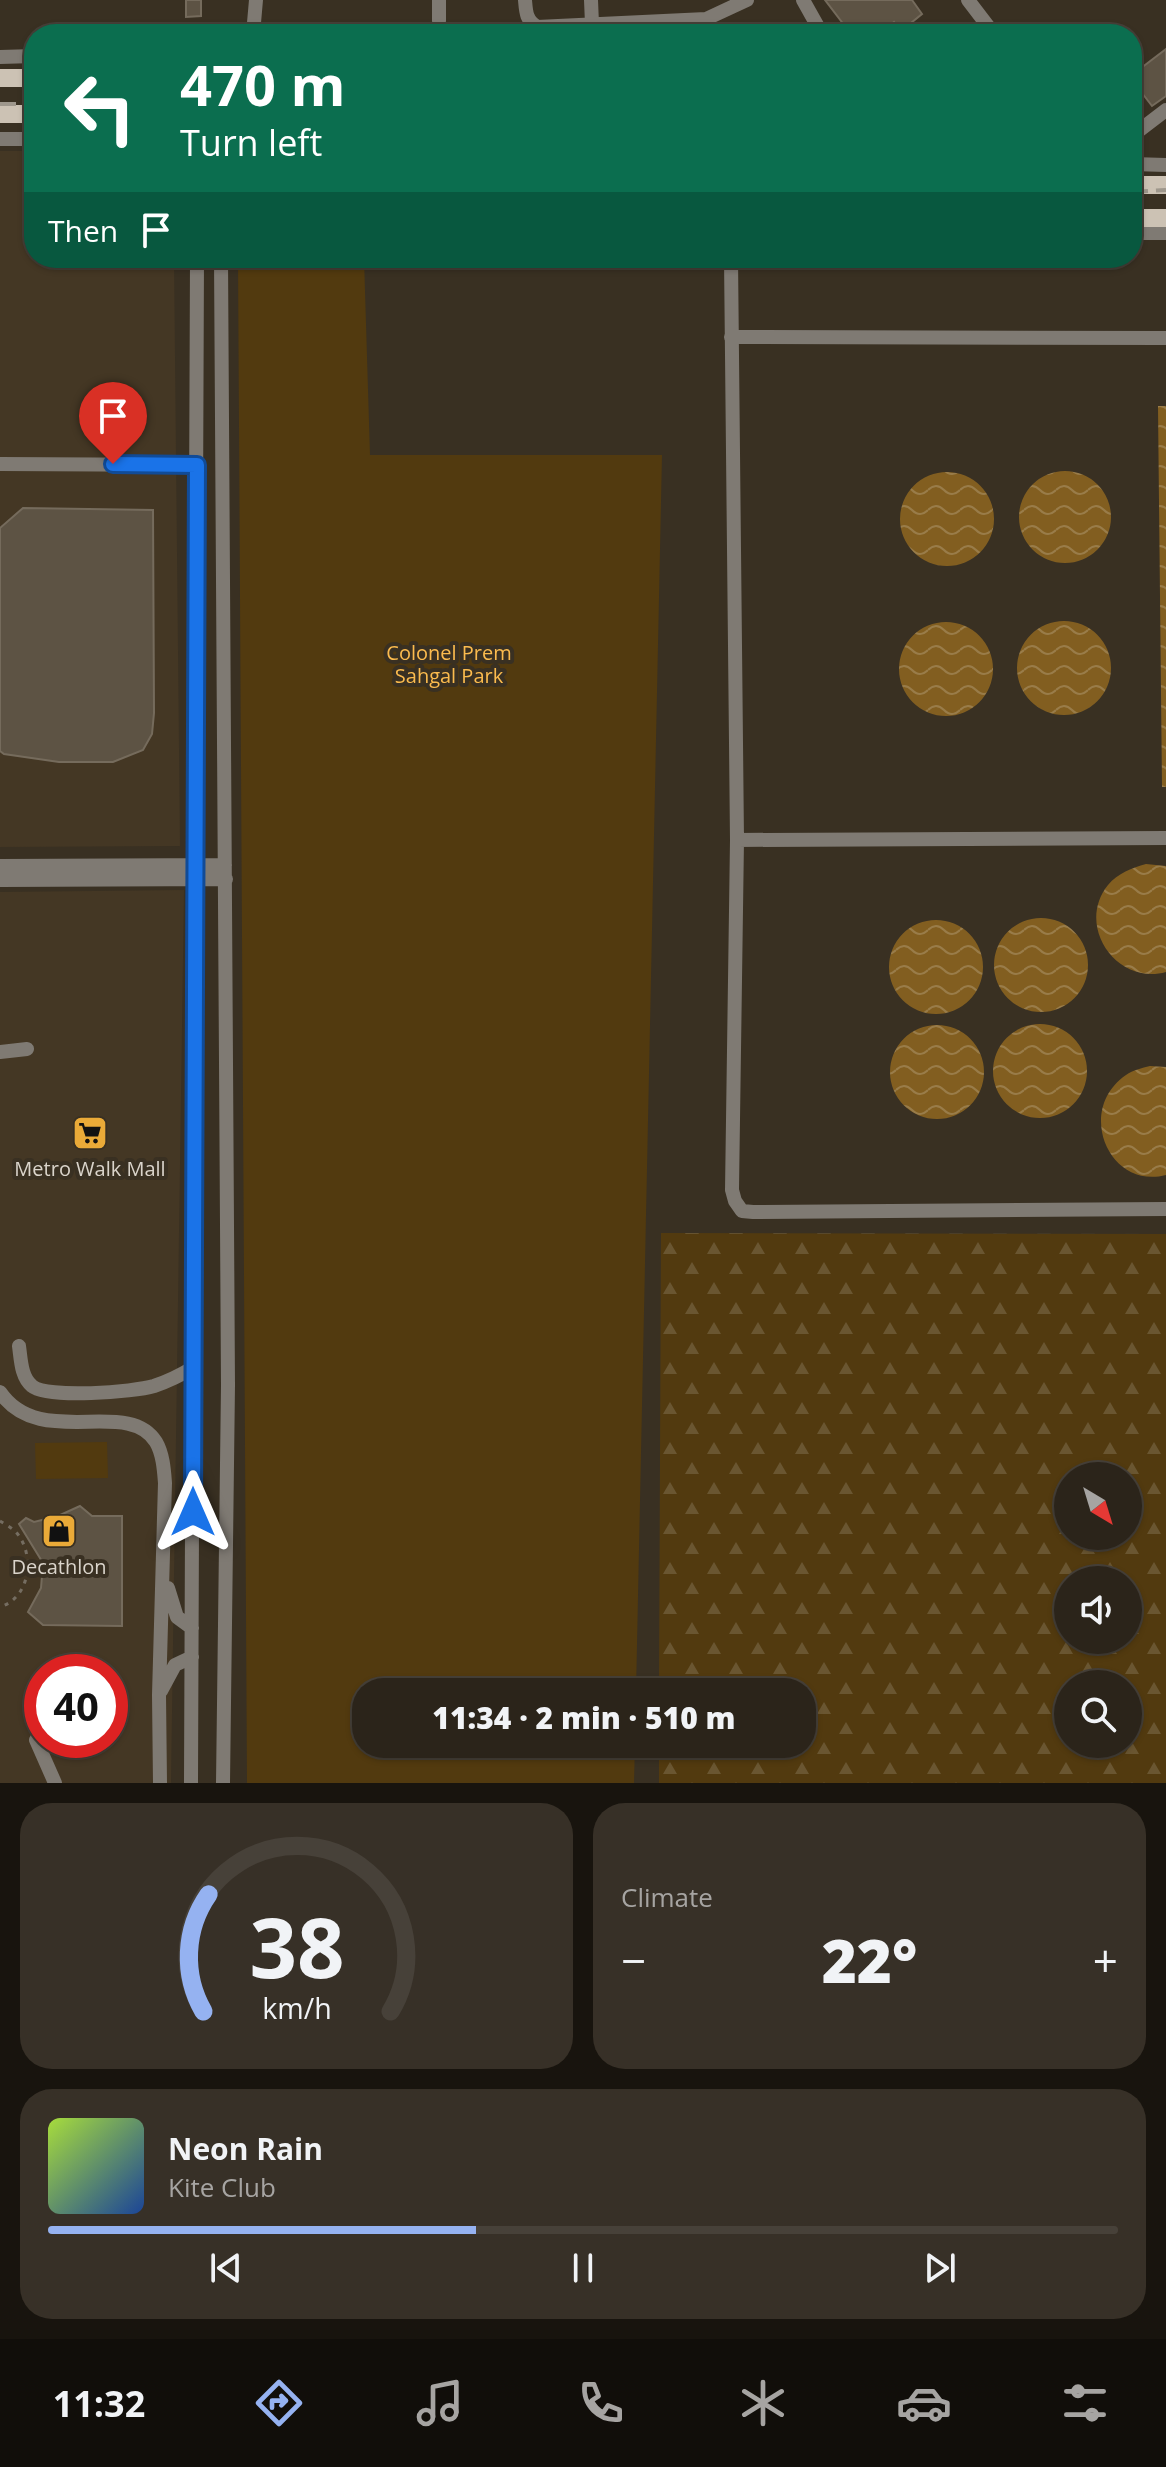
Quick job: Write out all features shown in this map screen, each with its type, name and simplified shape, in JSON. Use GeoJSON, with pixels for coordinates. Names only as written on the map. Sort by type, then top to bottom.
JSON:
{"type":"FeatureCollection","features":[{"type":"Feature","properties":{"kind":"main road"},"geometry":{"type":"LineString","coordinates":[[0,78],[24,78]]}},
{"type":"Feature","properties":{"kind":"main road"},"geometry":{"type":"LineString","coordinates":[[0,114],[24,114]]}},
{"type":"Feature","properties":{"kind":"main road"},"geometry":{"type":"LineString","coordinates":[[1142,185],[1166,185]]}},
{"type":"Feature","properties":{"kind":"main road"},"geometry":{"type":"LineString","coordinates":[[1142,218],[1166,218]]}},
{"type":"Feature","properties":{"kind":"street"},"geometry":{"type":"LineString","coordinates":[[254,24],[256,0]]}},
{"type":"Feature","properties":{"kind":"street"},"geometry":{"type":"LineString","coordinates":[[439,0],[439,21]]}},
{"type":"Feature","properties":{"kind":"street"},"geometry":{"type":"LineString","coordinates":[[525,0],[526,15],[532,24]]}},
{"type":"Feature","properties":{"kind":"street"},"geometry":{"type":"LineString","coordinates":[[591,0],[592,24],[706,19],[715,8],[747,0]]}},
{"type":"Feature","properties":{"kind":"street"},"geometry":{"type":"LineString","coordinates":[[803,0],[816,24]]}},
{"type":"Feature","properties":{"kind":"street"},"geometry":{"type":"LineString","coordinates":[[968,0],[986,24]]}},
{"type":"Feature","properties":{"kind":"street"},"geometry":{"type":"LineString","coordinates":[[0,57],[24,56]]}},
{"type":"Feature","properties":{"kind":"street"},"geometry":{"type":"LineString","coordinates":[[1142,128],[1166,110]]}},
{"type":"Feature","properties":{"kind":"street"},"geometry":{"type":"LineString","coordinates":[[0,139],[24,139]]}},
{"type":"Feature","properties":{"kind":"street"},"geometry":{"type":"LineString","coordinates":[[1142,164],[1166,165]]}},
{"type":"Feature","properties":{"kind":"street"},"geometry":{"type":"LineString","coordinates":[[1142,233],[1166,233]]}},
{"type":"Feature","properties":{"kind":"street"},"geometry":{"type":"LineString","coordinates":[[191,1783],[197,268]]}},
{"type":"Feature","properties":{"kind":"street"},"geometry":{"type":"LineString","coordinates":[[221,268],[228,1385],[223,1783]]}},
{"type":"Feature","properties":{"kind":"street"},"geometry":{"type":"LineString","coordinates":[[731,268],[737,840],[732,1190],[735,1201],[742,1211],[753,1212],[1166,1209]]}},
{"type":"Feature","properties":{"kind":"street"},"geometry":{"type":"LineString","coordinates":[[731,337],[1166,338]]}},
{"type":"Feature","properties":{"kind":"street"},"geometry":{"type":"LineString","coordinates":[[0,464],[197,465]]}},
{"type":"Feature","properties":{"kind":"street"},"geometry":{"type":"LineString","coordinates":[[737,840],[1166,838]]}},
{"type":"Feature","properties":{"kind":"street"},"geometry":{"type":"LineString","coordinates":[[0,866],[226,872]]}},
{"type":"Feature","properties":{"kind":"street"},"geometry":{"type":"LineString","coordinates":[[0,880],[194,871]]}},
{"type":"Feature","properties":{"kind":"street"},"geometry":{"type":"LineString","coordinates":[[0,1052],[27,1049]]}},
{"type":"Feature","properties":{"kind":"street"},"geometry":{"type":"LineString","coordinates":[[19,1346],[24,1376],[30,1385],[44,1393],[127,1391],[154,1386],[194,1367]]}},
{"type":"Feature","properties":{"kind":"street"},"geometry":{"type":"LineString","coordinates":[[0,1392],[12,1409],[28,1417],[45,1421],[139,1426],[157,1443],[165,1483],[159,1695],[160,1783]]}},
{"type":"Feature","properties":{"kind":"street"},"geometry":{"type":"LineString","coordinates":[[164,1576],[177,1617],[192,1628]]}},
{"type":"Feature","properties":{"kind":"street"},"geometry":{"type":"LineString","coordinates":[[159,1695],[175,1665],[192,1657]]}},
{"type":"Feature","properties":{"kind":"street"},"geometry":{"type":"LineString","coordinates":[[44,1758],[55,1783]]}},
{"type":"Feature","properties":{"kind":"path"},"geometry":{"type":"LineString","coordinates":[[0,1521],[16,1532],[26,1551],[28,1571],[20,1594],[0,1607]]}},
{"type":"Feature","properties":{"kind":"shaded area"},"geometry":{"type":"Polygon","coordinates":[[[0,151],[24,151],[24,268],[174,268],[180,846],[0,847],[0,151]]]}},
{"type":"Feature","properties":{"kind":"shaded area","name":"Metro Walk Mall"},"geometry":{"type":"Polygon","coordinates":[[[184,890],[171,1783],[0,1783],[0,892],[184,890]]]}},
{"type":"Feature","properties":{"kind":"green space","name":"Colonel Prem Sahgal Park"},"geometry":{"type":"Polygon","coordinates":[[[238,268],[364,268],[370,455],[662,455],[636,1678],[352,1678],[352,1758],[635,1758],[634,1783],[247,1783],[238,268]]]}},
{"type":"Feature","properties":{"kind":"green space"},"geometry":{"type":"Polygon","coordinates":[[[661,1233],[1166,1234],[1166,1783],[659,1783],[659,1758],[816,1758],[816,1678],[659,1678],[661,1233]]]}},
{"type":"Feature","properties":{"kind":"green space"},"geometry":{"type":"Polygon","coordinates":[[[107,1442],[108,1478],[36,1479],[35,1443],[107,1442]]]}},
{"type":"Feature","properties":{"kind":"water"},"geometry":{"type":"Polygon","coordinates":[[[1158,406],[1166,406],[1166,787],[1162,787],[1158,406]]]}},
{"type":"Feature","properties":{"kind":"water"},"geometry":{"type":"Polygon","coordinates":[[[1056,471],[1074,471],[1091,478],[1104,491],[1111,517],[1104,543],[1091,556],[1074,563],[1056,563],[1039,556],[1026,543],[1019,526],[1019,508],[1026,491],[1039,478],[1056,471]]]}},
{"type":"Feature","properties":{"kind":"water"},"geometry":{"type":"Polygon","coordinates":[[[947,472],[965,476],[980,486],[990,501],[994,519],[990,537],[980,552],[965,562],[947,566],[929,562],[914,552],[904,537],[900,519],[904,501],[914,486],[929,476],[947,472]]]}},
{"type":"Feature","properties":{"kind":"water"},"geometry":{"type":"Polygon","coordinates":[[[1064,621],[1082,625],[1097,635],[1107,650],[1111,668],[1107,686],[1097,701],[1082,711],[1064,715],[1046,711],[1031,701],[1021,686],[1017,668],[1021,650],[1031,635],[1046,625],[1064,621]]]}},
{"type":"Feature","properties":{"kind":"water"},"geometry":{"type":"Polygon","coordinates":[[[946,622],[964,626],[979,636],[989,651],[993,669],[989,687],[979,702],[964,712],[946,716],[928,712],[913,702],[903,687],[899,669],[903,651],[913,636],[928,626],[946,622]]]}},
{"type":"Feature","properties":{"kind":"water"},"geometry":{"type":"Polygon","coordinates":[[[1146,864],[1166,866],[1166,972],[1148,974],[1132,970],[1117,961],[1106,949],[1096,918],[1099,901],[1108,885],[1130,869],[1146,864]]]}},
{"type":"Feature","properties":{"kind":"water"},"geometry":{"type":"Polygon","coordinates":[[[1041,918],[1059,922],[1074,932],[1084,947],[1088,965],[1084,983],[1074,998],[1059,1008],[1041,1012],[1023,1008],[1008,998],[998,983],[994,965],[998,947],[1008,932],[1023,922],[1041,918]]]}},
{"type":"Feature","properties":{"kind":"water"},"geometry":{"type":"Polygon","coordinates":[[[936,920],[954,924],[969,934],[979,949],[983,967],[979,985],[969,1000],[954,1010],[936,1014],[918,1010],[903,1000],[893,985],[889,967],[893,949],[903,934],[918,924],[936,920]]]}},
{"type":"Feature","properties":{"kind":"water"},"geometry":{"type":"Polygon","coordinates":[[[1040,1024],[1058,1028],[1073,1038],[1083,1053],[1087,1071],[1083,1089],[1073,1104],[1058,1114],[1040,1118],[1022,1114],[1007,1104],[997,1089],[993,1071],[997,1053],[1007,1038],[1022,1028],[1040,1024]]]}},
{"type":"Feature","properties":{"kind":"water"},"geometry":{"type":"Polygon","coordinates":[[[937,1025],[955,1029],[970,1039],[980,1054],[984,1072],[980,1090],[970,1105],[955,1115],[937,1119],[919,1115],[904,1105],[894,1090],[890,1072],[894,1054],[904,1039],[919,1029],[937,1025]]]}},
{"type":"Feature","properties":{"kind":"water"},"geometry":{"type":"Polygon","coordinates":[[[1150,1066],[1166,1067],[1166,1175],[1146,1176],[1129,1171],[1115,1159],[1106,1144],[1101,1126],[1103,1108],[1111,1090],[1129,1073],[1150,1066]]]}},
{"type":"Feature","properties":{"kind":"building"},"geometry":{"type":"Polygon","coordinates":[[[186,0],[201,0],[201,16],[186,17],[186,0]]]}},
{"type":"Feature","properties":{"kind":"building"},"geometry":{"type":"Polygon","coordinates":[[[825,0],[912,0],[922,14],[910,24],[843,24],[825,0]]]}},
{"type":"Feature","properties":{"kind":"building"},"geometry":{"type":"Polygon","coordinates":[[[1166,49],[1166,96],[1152,106],[1142,93],[1142,67],[1166,49]]]}},
{"type":"Feature","properties":{"kind":"building"},"geometry":{"type":"Polygon","coordinates":[[[23,508],[153,510],[154,713],[152,734],[143,750],[113,762],[59,762],[0,751],[0,528],[23,508]]]}},
{"type":"Feature","properties":{"kind":"building"},"geometry":{"type":"Polygon","coordinates":[[[80,1506],[92,1516],[122,1516],[122,1626],[43,1625],[28,1612],[41,1588],[43,1563],[19,1524],[26,1518],[34,1522],[80,1506]]]}},
{"type":"Feature","properties":{"kind":"railway"},"geometry":{"type":"LineString","coordinates":[[0,104],[24,104]]}},
{"type":"Feature","properties":{"kind":"railway"},"geometry":{"type":"LineString","coordinates":[[1142,191],[1166,190]]}},
{"type":"Feature","properties":{"kind":"place","name":"Metro Walk Mall"},"geometry":{"type":"Point","coordinates":[90,1133]}},
{"type":"Feature","properties":{"kind":"place","name":"Decathlon"},"geometry":{"type":"Point","coordinates":[59,1531]}},
{"type":"Feature","properties":{"kind":"route"},"geometry":{"type":"LineString","coordinates":[[113,464],[197,465],[193,1512]]}}]}
